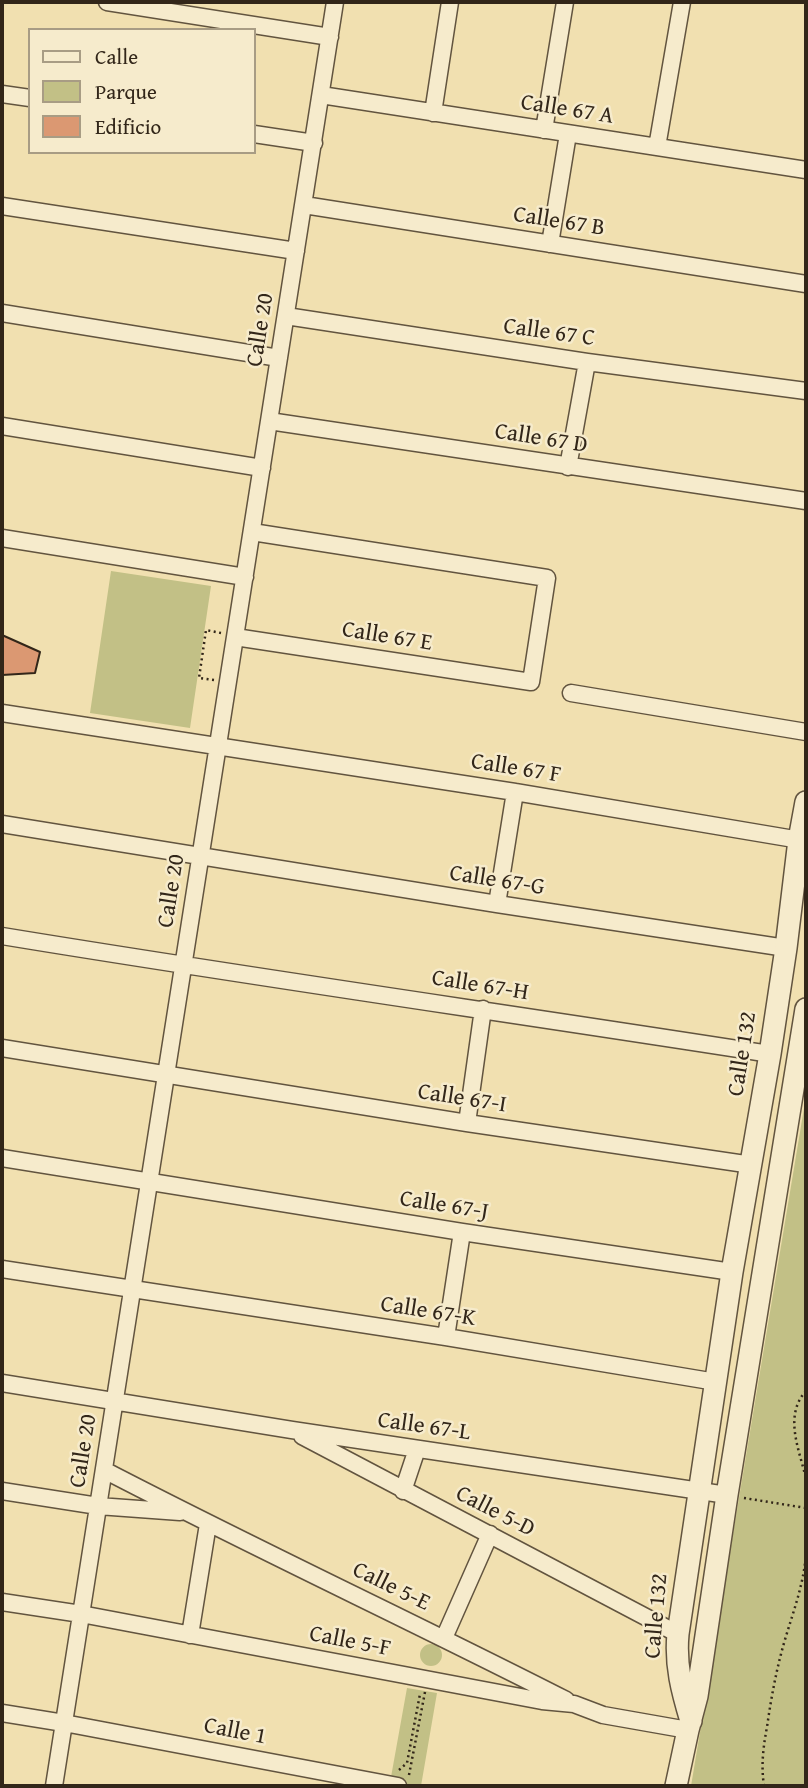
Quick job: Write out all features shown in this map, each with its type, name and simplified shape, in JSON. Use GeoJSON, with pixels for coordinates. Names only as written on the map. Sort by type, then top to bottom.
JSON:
{"type":"FeatureCollection","features":[{"type":"Feature","properties":{"kind":"street"},"geometry":{"type":"LineString","coordinates":[[107,2],[330,37]]}},
{"type":"Feature","properties":{"kind":"street","name":"Calle 20"},"geometry":{"type":"LineString","coordinates":[[54,1786],[218,747],[230,635],[245,577],[335,2]]}},
{"type":"Feature","properties":{"kind":"street"},"geometry":{"type":"LineString","coordinates":[[433,113],[450,2]]}},
{"type":"Feature","properties":{"kind":"street"},"geometry":{"type":"LineString","coordinates":[[544,130],[565,2]]}},
{"type":"Feature","properties":{"kind":"street"},"geometry":{"type":"LineString","coordinates":[[657,147],[682,2]]}},
{"type":"Feature","properties":{"kind":"street"},"geometry":{"type":"LineString","coordinates":[[2,94],[28,98]]}},
{"type":"Feature","properties":{"kind":"street","name":"Calle 67 A"},"geometry":{"type":"LineString","coordinates":[[321,95],[806,170]]}},
{"type":"Feature","properties":{"kind":"street"},"geometry":{"type":"LineString","coordinates":[[256,134],[314,144]]}},
{"type":"Feature","properties":{"kind":"street"},"geometry":{"type":"LineString","coordinates":[[550,244],[568,134]]}},
{"type":"Feature","properties":{"kind":"street","name":"Calle 67 B"},"geometry":{"type":"LineString","coordinates":[[304,205],[806,284]]}},
{"type":"Feature","properties":{"kind":"street"},"geometry":{"type":"LineString","coordinates":[[2,206],[296,251]]}},
{"type":"Feature","properties":{"kind":"street"},"geometry":{"type":"LineString","coordinates":[[2,313],[279,358]]}},
{"type":"Feature","properties":{"kind":"street","name":"Calle 67 C"},"geometry":{"type":"LineString","coordinates":[[286,316],[587,362],[806,391]]}},
{"type":"Feature","properties":{"kind":"street"},"geometry":{"type":"LineString","coordinates":[[568,467],[587,362]]}},
{"type":"Feature","properties":{"kind":"street","name":"Calle 67 D"},"geometry":{"type":"LineString","coordinates":[[270,421],[806,501]]}},
{"type":"Feature","properties":{"kind":"street"},"geometry":{"type":"LineString","coordinates":[[2,426],[262,468]]}},
{"type":"Feature","properties":{"kind":"street","name":"Calle 67 E"},"geometry":{"type":"LineString","coordinates":[[230,635],[531,682],[547,578],[252,532]]}},
{"type":"Feature","properties":{"kind":"street"},"geometry":{"type":"LineString","coordinates":[[2,538],[245,577]]}},
{"type":"Feature","properties":{"kind":"street"},"geometry":{"type":"LineString","coordinates":[[571,693],[806,732]]}},
{"type":"Feature","properties":{"kind":"street","name":"Calle 67 F"},"geometry":{"type":"LineString","coordinates":[[2,713],[515,792],[803,840]]}},
{"type":"Feature","properties":{"kind":"street"},"geometry":{"type":"LineString","coordinates":[[497,904],[515,792]]}},
{"type":"Feature","properties":{"kind":"street","name":"Calle 132"},"geometry":{"type":"LineString","coordinates":[[689,1726],[677,1665],[678,1634],[732,1272],[752,1165],[803,840],[806,802]]}},
{"type":"Feature","properties":{"kind":"street","name":"Calle 67-G"},"geometry":{"type":"LineString","coordinates":[[2,824],[786,948]]}},
{"type":"Feature","properties":{"kind":"street"},"geometry":{"type":"LineString","coordinates":[[2,936],[183,966]]}},
{"type":"Feature","properties":{"kind":"street","name":"Calle 67-H"},"geometry":{"type":"LineString","coordinates":[[183,966],[770,1054]]}},
{"type":"Feature","properties":{"kind":"street"},"geometry":{"type":"LineString","coordinates":[[467,1123],[483,1009]]}},
{"type":"Feature","properties":{"kind":"street"},"geometry":{"type":"LineString","coordinates":[[676,1786],[697,1696],[734,1496],[806,1009]]}},
{"type":"Feature","properties":{"kind":"street","name":"Calle 67-I"},"geometry":{"type":"LineString","coordinates":[[2,1048],[467,1123],[752,1165]]}},
{"type":"Feature","properties":{"kind":"street","name":"Calle 67-J"},"geometry":{"type":"LineString","coordinates":[[2,1158],[462,1232],[732,1272]]}},
{"type":"Feature","properties":{"kind":"street"},"geometry":{"type":"LineString","coordinates":[[446,1337],[462,1232]]}},
{"type":"Feature","properties":{"kind":"street","name":"Calle 67-K"},"geometry":{"type":"LineString","coordinates":[[2,1269],[446,1337],[716,1382]]}},
{"type":"Feature","properties":{"kind":"street"},"geometry":{"type":"LineString","coordinates":[[2,1383],[114,1402]]}},
{"type":"Feature","properties":{"kind":"street","name":"Calle 67-L"},"geometry":{"type":"LineString","coordinates":[[114,1402],[734,1496]]}},
{"type":"Feature","properties":{"kind":"street","name":"Calle 5-D"},"geometry":{"type":"LineString","coordinates":[[292,1430],[678,1634]]}},
{"type":"Feature","properties":{"kind":"street"},"geometry":{"type":"LineString","coordinates":[[403,1490],[417,1449]]}},
{"type":"Feature","properties":{"kind":"street","name":"Calle 5-E"},"geometry":{"type":"LineString","coordinates":[[104,1470],[574,1704]]}},
{"type":"Feature","properties":{"kind":"street","name":"Calle 5-E"},"geometry":{"type":"LineString","coordinates":[[2,1491],[98,1506],[186,1513]]}},
{"type":"Feature","properties":{"kind":"street"},"geometry":{"type":"LineString","coordinates":[[190,1635],[208,1524]]}},
{"type":"Feature","properties":{"kind":"street"},"geometry":{"type":"LineString","coordinates":[[444,1638],[490,1534]]}},
{"type":"Feature","properties":{"kind":"street","name":"Calle 5-F"},"geometry":{"type":"LineString","coordinates":[[2,1602],[81,1614],[529,1699],[574,1704],[603,1714],[689,1726]]}},
{"type":"Feature","properties":{"kind":"street","name":"Calle 1"},"geometry":{"type":"LineString","coordinates":[[2,1713],[401,1780]]}},
{"type":"Feature","properties":{"kind":"path"},"geometry":{"type":"LineString","coordinates":[[217,680],[199,678],[206,631],[230,635]]}},
{"type":"Feature","properties":{"kind":"path"},"geometry":{"type":"LineString","coordinates":[[806,1391],[797,1406],[794,1427],[806,1479]]}},
{"type":"Feature","properties":{"kind":"path"},"geometry":{"type":"LineString","coordinates":[[734,1496],[806,1508]]}},
{"type":"Feature","properties":{"kind":"path"},"geometry":{"type":"LineString","coordinates":[[764,1786],[762,1764],[772,1691],[800,1591],[806,1555]]}},
{"type":"Feature","properties":{"kind":"path"},"geometry":{"type":"LineString","coordinates":[[401,1780],[397,1772],[407,1763],[423,1689],[401,1780]]}},
{"type":"Feature","properties":{"kind":"path"},"geometry":{"type":"LineString","coordinates":[[762,1721],[767,1723]]}},
{"type":"Feature","properties":{"kind":"green space"},"geometry":{"type":"Polygon","coordinates":[[[111,571],[211,586],[190,728],[90,713],[111,571]]]}},
{"type":"Feature","properties":{"kind":"green space"},"geometry":{"type":"Polygon","coordinates":[[[806,1096],[806,1786],[691,1786],[806,1096]]]}},
{"type":"Feature","properties":{"kind":"green space"},"geometry":{"type":"Polygon","coordinates":[[[427,1644],[435,1644],[442,1651],[442,1659],[435,1666],[427,1666],[420,1659],[420,1651],[427,1644]]]}},
{"type":"Feature","properties":{"kind":"green space"},"geometry":{"type":"Polygon","coordinates":[[[407,1688],[437,1693],[421,1786],[384,1786],[391,1777],[407,1688]]]}},
{"type":"Feature","properties":{"kind":"building"},"geometry":{"type":"Polygon","coordinates":[[[2,635],[40,652],[35,673],[2,675],[2,635]]]}}]}
